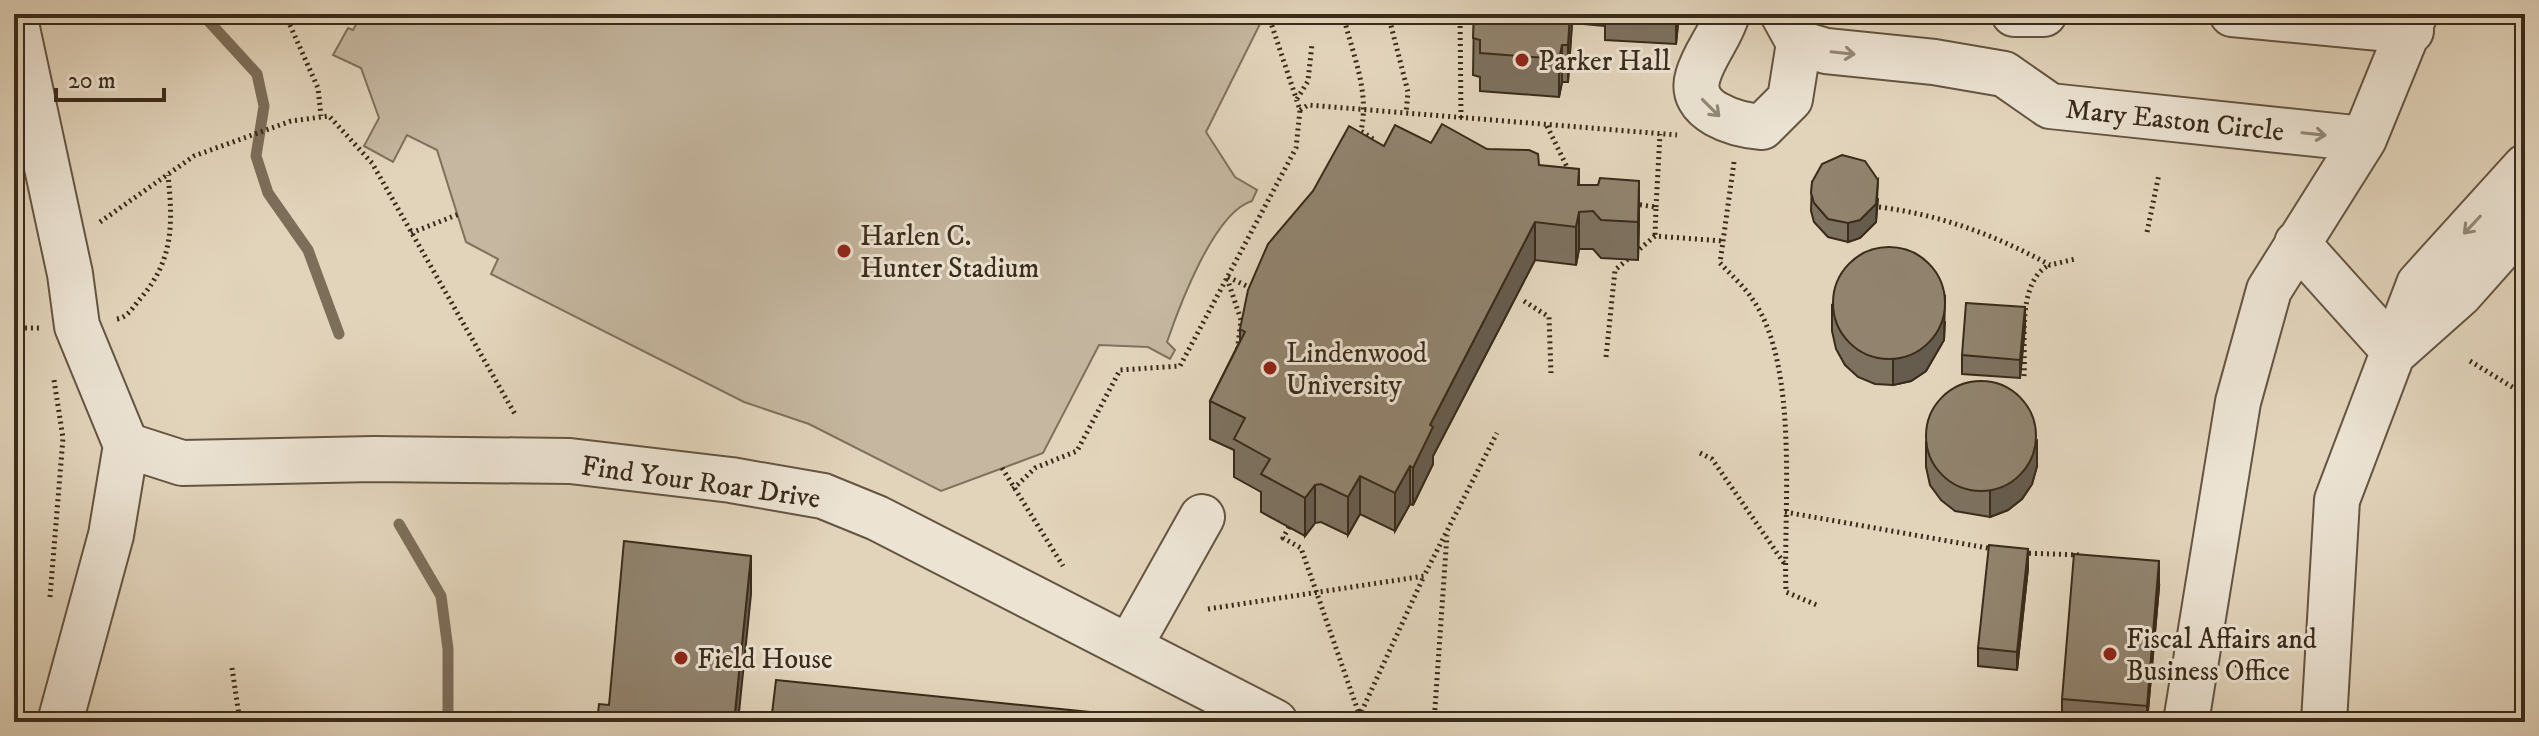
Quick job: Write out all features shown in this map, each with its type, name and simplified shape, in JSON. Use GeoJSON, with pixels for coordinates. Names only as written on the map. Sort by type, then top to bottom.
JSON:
{"type":"FeatureCollection","features":[{"type":"Feature","properties":{"kind":"street"},"geometry":{"type":"LineString","coordinates":[[14,14],[64,246],[77,326],[126,445],[111,535],[60,722]]}},
{"type":"Feature","properties":{"kind":"street"},"geometry":{"type":"LineString","coordinates":[[1727,14],[1697,79],[1702,101],[1716,116],[1737,125],[1762,127],[1790,99],[1791,28]]}},
{"type":"Feature","properties":{"kind":"street"},"geometry":{"type":"LineString","coordinates":[[2014,14],[2044,14]]}},
{"type":"Feature","properties":{"kind":"street"},"geometry":{"type":"LineString","coordinates":[[2186,722],[2238,402],[2269,290],[2364,139],[2413,22],[2232,14]]}},
{"type":"Feature","properties":{"kind":"street","name":"Mary Easton Circle"},"geometry":{"type":"LineString","coordinates":[[1791,28],[1826,51],[1934,62],[2004,74],[2050,106],[2364,139]]}},
{"type":"Feature","properties":{"kind":"street"},"geometry":{"type":"LineString","coordinates":[[14,157],[50,183]]}},
{"type":"Feature","properties":{"kind":"street"},"geometry":{"type":"LineString","coordinates":[[2324,722],[2337,500],[2419,284],[2525,167]]}},
{"type":"Feature","properties":{"kind":"street"},"geometry":{"type":"LineString","coordinates":[[2395,352],[2460,294],[2525,221]]}},
{"type":"Feature","properties":{"kind":"street"},"geometry":{"type":"LineString","coordinates":[[2297,243],[2395,352]]}},
{"type":"Feature","properties":{"kind":"street","name":"Find Your Roar Drive"},"geometry":{"type":"LineString","coordinates":[[126,445],[182,463],[373,459],[570,461],[731,480],[823,496],[877,518],[1275,722]]}},
{"type":"Feature","properties":{"kind":"street"},"geometry":{"type":"LineString","coordinates":[[1129,647],[1202,517]]}},
{"type":"Feature","properties":{"kind":"path"},"geometry":{"type":"LineString","coordinates":[[285,14],[318,88],[321,116]]}},
{"type":"Feature","properties":{"kind":"path"},"geometry":{"type":"LineString","coordinates":[[1013,489],[1035,468],[1077,451],[1120,370],[1180,366],[1296,148],[1300,110],[1268,14]]}},
{"type":"Feature","properties":{"kind":"path"},"geometry":{"type":"LineString","coordinates":[[1343,14],[1352,55],[1364,86],[1365,110],[1361,131],[1380,144]]}},
{"type":"Feature","properties":{"kind":"path"},"geometry":{"type":"LineString","coordinates":[[1388,14],[1408,92],[1406,113]]}},
{"type":"Feature","properties":{"kind":"path"},"geometry":{"type":"LineString","coordinates":[[1460,14],[1461,118]]}},
{"type":"Feature","properties":{"kind":"path"},"geometry":{"type":"LineString","coordinates":[[1297,100],[1308,81],[1312,44]]}},
{"type":"Feature","properties":{"kind":"path"},"geometry":{"type":"LineString","coordinates":[[1300,110],[1308,105],[1683,136]]}},
{"type":"Feature","properties":{"kind":"path"},"geometry":{"type":"LineString","coordinates":[[64,246],[194,156],[291,121],[329,116],[372,163],[516,416]]}},
{"type":"Feature","properties":{"kind":"path"},"geometry":{"type":"LineString","coordinates":[[1546,125],[1570,173]]}},
{"type":"Feature","properties":{"kind":"path"},"geometry":{"type":"LineString","coordinates":[[1737,125],[1720,263],[1755,301],[1770,338],[1788,444],[1786,592],[1819,606]]}},
{"type":"Feature","properties":{"kind":"path"},"geometry":{"type":"LineString","coordinates":[[1655,236],[1660,134]]}},
{"type":"Feature","properties":{"kind":"path"},"geometry":{"type":"LineString","coordinates":[[2147,232],[2159,174]]}},
{"type":"Feature","properties":{"kind":"path"},"geometry":{"type":"LineString","coordinates":[[77,326],[124,318],[160,272],[173,222],[168,175]]}},
{"type":"Feature","properties":{"kind":"path"},"geometry":{"type":"LineString","coordinates":[[1627,203],[1656,207]]}},
{"type":"Feature","properties":{"kind":"path"},"geometry":{"type":"LineString","coordinates":[[1879,207],[1917,212],[1956,223],[2004,240],[2050,265]]}},
{"type":"Feature","properties":{"kind":"path"},"geometry":{"type":"LineString","coordinates":[[411,233],[459,214]]}},
{"type":"Feature","properties":{"kind":"path"},"geometry":{"type":"LineString","coordinates":[[1606,357],[1615,270],[1655,236],[1723,241]]}},
{"type":"Feature","properties":{"kind":"path"},"geometry":{"type":"LineString","coordinates":[[2024,376],[2028,288],[2035,273],[2050,265],[2075,259]]}},
{"type":"Feature","properties":{"kind":"path"},"geometry":{"type":"LineString","coordinates":[[1227,277],[1263,293]]}},
{"type":"Feature","properties":{"kind":"path"},"geometry":{"type":"LineString","coordinates":[[1227,277],[1241,320],[1234,361]]}},
{"type":"Feature","properties":{"kind":"path"},"geometry":{"type":"LineString","coordinates":[[1524,301],[1549,317],[1551,373]]}},
{"type":"Feature","properties":{"kind":"path"},"geometry":{"type":"LineString","coordinates":[[14,332],[21,328]]}},
{"type":"Feature","properties":{"kind":"path"},"geometry":{"type":"LineString","coordinates":[[2470,361],[2522,393]]}},
{"type":"Feature","properties":{"kind":"path"},"geometry":{"type":"LineString","coordinates":[[49,601],[63,438],[53,373]]}},
{"type":"Feature","properties":{"kind":"path"},"geometry":{"type":"LineString","coordinates":[[1356,722],[1424,576],[1497,433]]}},
{"type":"Feature","properties":{"kind":"path"},"geometry":{"type":"LineString","coordinates":[[1700,453],[1712,459],[1785,564]]}},
{"type":"Feature","properties":{"kind":"path"},"geometry":{"type":"LineString","coordinates":[[1002,468],[1065,570]]}},
{"type":"Feature","properties":{"kind":"path"},"geometry":{"type":"LineString","coordinates":[[1785,512],[1998,550]]}},
{"type":"Feature","properties":{"kind":"path"},"geometry":{"type":"LineString","coordinates":[[1289,527],[1283,538],[1301,548],[1358,711],[1356,722]]}},
{"type":"Feature","properties":{"kind":"path"},"geometry":{"type":"LineString","coordinates":[[1434,722],[1448,530]]}},
{"type":"Feature","properties":{"kind":"path"},"geometry":{"type":"LineString","coordinates":[[2013,553],[2089,556]]}},
{"type":"Feature","properties":{"kind":"path"},"geometry":{"type":"LineString","coordinates":[[1208,609],[1424,576]]}},
{"type":"Feature","properties":{"kind":"path"},"geometry":{"type":"LineString","coordinates":[[232,668],[240,722]]}},
{"type":"Feature","properties":{"kind":"shaded area","name":"Harlen C. Hunter Stadium"},"geometry":{"type":"Polygon","coordinates":[[[362,14],[1257,14],[1260,24],[1206,132],[1235,177],[1257,190],[1252,201],[1224,223],[1200,262],[1167,342],[1175,350],[1170,359],[1148,347],[1099,345],[1043,453],[941,491],[809,424],[744,402],[491,274],[498,259],[466,242],[437,150],[407,135],[393,162],[364,146],[379,118],[361,68],[333,55],[348,28],[353,30],[362,14]]]}},
{"type":"Feature","properties":{"kind":"building"},"geometry":{"type":"Polygon","coordinates":[[[1474,14],[1570,14],[1568,45],[1562,45],[1559,59],[1480,53],[1480,40],[1473,38],[1474,14]]]}},
{"type":"Feature","properties":{"kind":"building"},"geometry":{"type":"Polygon","coordinates":[[[1442,124],[1487,149],[1529,150],[1538,154],[1539,165],[1579,169],[1578,185],[1598,185],[1600,178],[1639,181],[1638,222],[1601,220],[1593,211],[1579,212],[1576,227],[1535,222],[1430,425],[1433,427],[1413,468],[1410,466],[1395,493],[1360,476],[1348,497],[1321,484],[1315,485],[1305,498],[1261,474],[1270,459],[1234,439],[1245,418],[1210,401],[1245,332],[1240,329],[1248,290],[1268,244],[1313,191],[1349,126],[1384,146],[1395,125],[1431,143],[1442,124]]]}},
{"type":"Feature","properties":{"kind":"building"},"geometry":{"type":"Polygon","coordinates":[[[1842,155],[1865,161],[1878,180],[1876,204],[1860,220],[1848,223],[1828,219],[1814,203],[1811,193],[1812,182],[1822,164],[1842,155]]]}},
{"type":"Feature","properties":{"kind":"building"},"geometry":{"type":"Polygon","coordinates":[[[1889,247],[1910,251],[1929,263],[1941,282],[1945,303],[1941,324],[1929,343],[1910,355],[1889,359],[1868,355],[1849,343],[1837,324],[1833,303],[1837,282],[1849,263],[1868,251],[1889,247]]]}},
{"type":"Feature","properties":{"kind":"building"},"geometry":{"type":"Polygon","coordinates":[[[1966,303],[2025,307],[2020,360],[1962,355],[1966,303]]]}},
{"type":"Feature","properties":{"kind":"building"},"geometry":{"type":"Polygon","coordinates":[[[1981,381],[2002,385],[2020,397],[2032,415],[2036,436],[2032,457],[2020,475],[2002,487],[1981,491],[1960,487],[1942,475],[1930,457],[1926,436],[1930,415],[1942,397],[1960,385],[1981,381]]]}},
{"type":"Feature","properties":{"kind":"building","name":"Field House"},"geometry":{"type":"Polygon","coordinates":[[[624,541],[751,556],[734,722],[597,722],[599,704],[609,705],[624,541]]]}},
{"type":"Feature","properties":{"kind":"building"},"geometry":{"type":"Polygon","coordinates":[[[1989,545],[2028,549],[2017,652],[1978,648],[1989,545]]]}},
{"type":"Feature","properties":{"kind":"building","name":"Fiscal Affairs and Business Office"},"geometry":{"type":"Polygon","coordinates":[[[2074,554],[2159,561],[2147,706],[2062,699],[2074,554]]]}},
{"type":"Feature","properties":{"kind":"building"},"geometry":{"type":"Polygon","coordinates":[[[776,680],[1119,715],[1119,722],[771,722],[776,680]]]}},
{"type":"Feature","properties":{"kind":"waterway"},"geometry":{"type":"LineString","coordinates":[[202,14],[257,74],[264,106],[256,156],[268,193],[308,250],[339,334]]}},
{"type":"Feature","properties":{"kind":"waterway"},"geometry":{"type":"LineString","coordinates":[[399,524],[441,596],[448,649],[448,722]]}},
{"type":"Feature","properties":{"kind":"place","name":"Parker Hall"},"geometry":{"type":"Point","coordinates":[1522,60]}},
{"type":"Feature","properties":{"kind":"place","name":"Harlen C. Hunter Stadium"},"geometry":{"type":"Point","coordinates":[844,251]}},
{"type":"Feature","properties":{"kind":"place","name":"Lindenwood University"},"geometry":{"type":"Point","coordinates":[1270,368]}},
{"type":"Feature","properties":{"kind":"place","name":"Fiscal Affairs and Business Office"},"geometry":{"type":"Point","coordinates":[2110,654]}},
{"type":"Feature","properties":{"kind":"place","name":"Field House"},"geometry":{"type":"Point","coordinates":[681,658]}}]}
